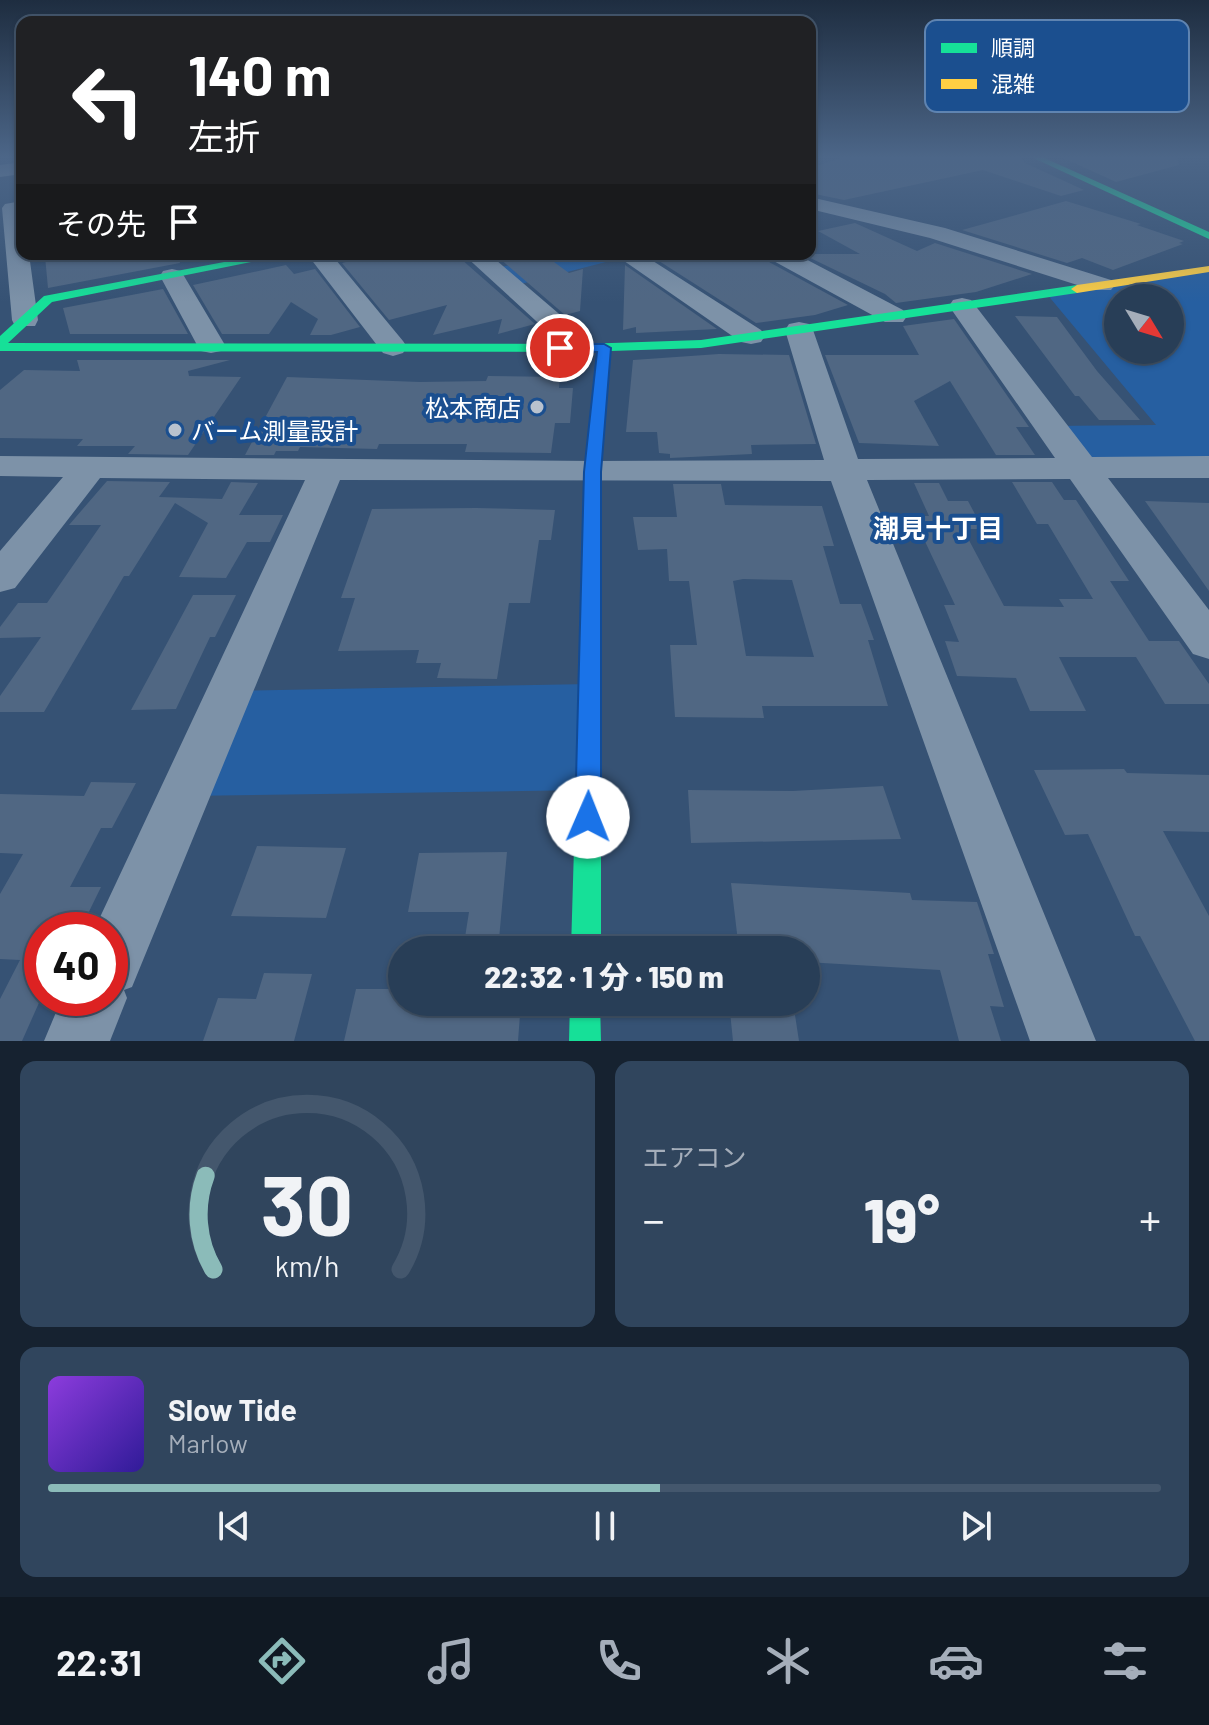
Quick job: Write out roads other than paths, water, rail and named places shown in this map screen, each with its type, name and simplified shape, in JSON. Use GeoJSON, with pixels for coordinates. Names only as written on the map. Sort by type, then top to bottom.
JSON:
{"type":"FeatureCollection","features":[{"type":"Feature","properties":{"kind":"street"},"geometry":{"type":"LineString","coordinates":[[817,205],[937,233],[1102,285]]}},
{"type":"Feature","properties":{"kind":"street"},"geometry":{"type":"LineString","coordinates":[[1140,205],[1209,236]]}},
{"type":"Feature","properties":{"kind":"street"},"geometry":{"type":"LineString","coordinates":[[16,208],[12,208],[16,242]]}},
{"type":"Feature","properties":{"kind":"street"},"geometry":{"type":"LineString","coordinates":[[18,260],[25,320]]}},
{"type":"Feature","properties":{"kind":"street"},"geometry":{"type":"LineString","coordinates":[[0,345],[48,299],[254,260]]}},
{"type":"Feature","properties":{"kind":"street"},"geometry":{"type":"LineString","coordinates":[[324,260],[393,347]]}},
{"type":"Feature","properties":{"kind":"street"},"geometry":{"type":"LineString","coordinates":[[483,260],[593,348]]}},
{"type":"Feature","properties":{"kind":"street"},"geometry":{"type":"LineString","coordinates":[[635,260],[751,336]]}},
{"type":"Feature","properties":{"kind":"street"},"geometry":{"type":"LineString","coordinates":[[789,260],[894,316]]}},
{"type":"Feature","properties":{"kind":"street"},"geometry":{"type":"LineString","coordinates":[[0,345],[593,348],[701,344],[1209,269]]}},
{"type":"Feature","properties":{"kind":"street"},"geometry":{"type":"LineString","coordinates":[[172,276],[211,345]]}},
{"type":"Feature","properties":{"kind":"street"},"geometry":{"type":"LineString","coordinates":[[962,306],[1209,642]]}},
{"type":"Feature","properties":{"kind":"street"},"geometry":{"type":"LineString","coordinates":[[799,330],[844,468],[1063,1041]]}},
{"type":"Feature","properties":{"kind":"street"},"geometry":{"type":"LineString","coordinates":[[586,936],[593,348]]}},
{"type":"Feature","properties":{"kind":"street"},"geometry":{"type":"LineString","coordinates":[[0,578],[92,465]]}},
{"type":"Feature","properties":{"kind":"street"},"geometry":{"type":"LineString","coordinates":[[0,466],[593,472],[1209,467]]}},
{"type":"Feature","properties":{"kind":"street"},"geometry":{"type":"LineString","coordinates":[[128,924],[328,467]]}},
{"type":"Feature","properties":{"kind":"street"},"geometry":{"type":"LineString","coordinates":[[77,1041],[87,1016]]}},
{"type":"Feature","properties":{"kind":"street"},"geometry":{"type":"LineString","coordinates":[[585,1016],[585,1041]]}},
{"type":"Feature","properties":{"kind":"place","name":"松本商店"},"geometry":{"type":"Point","coordinates":[537,407]}},
{"type":"Feature","properties":{"kind":"place","name":"バーム測量設計"},"geometry":{"type":"Point","coordinates":[175,430]}},
{"type":"Feature","properties":{"kind":"district","name":"潮見十丁目"},"geometry":{"type":"Point","coordinates":[938,527]}}]}
